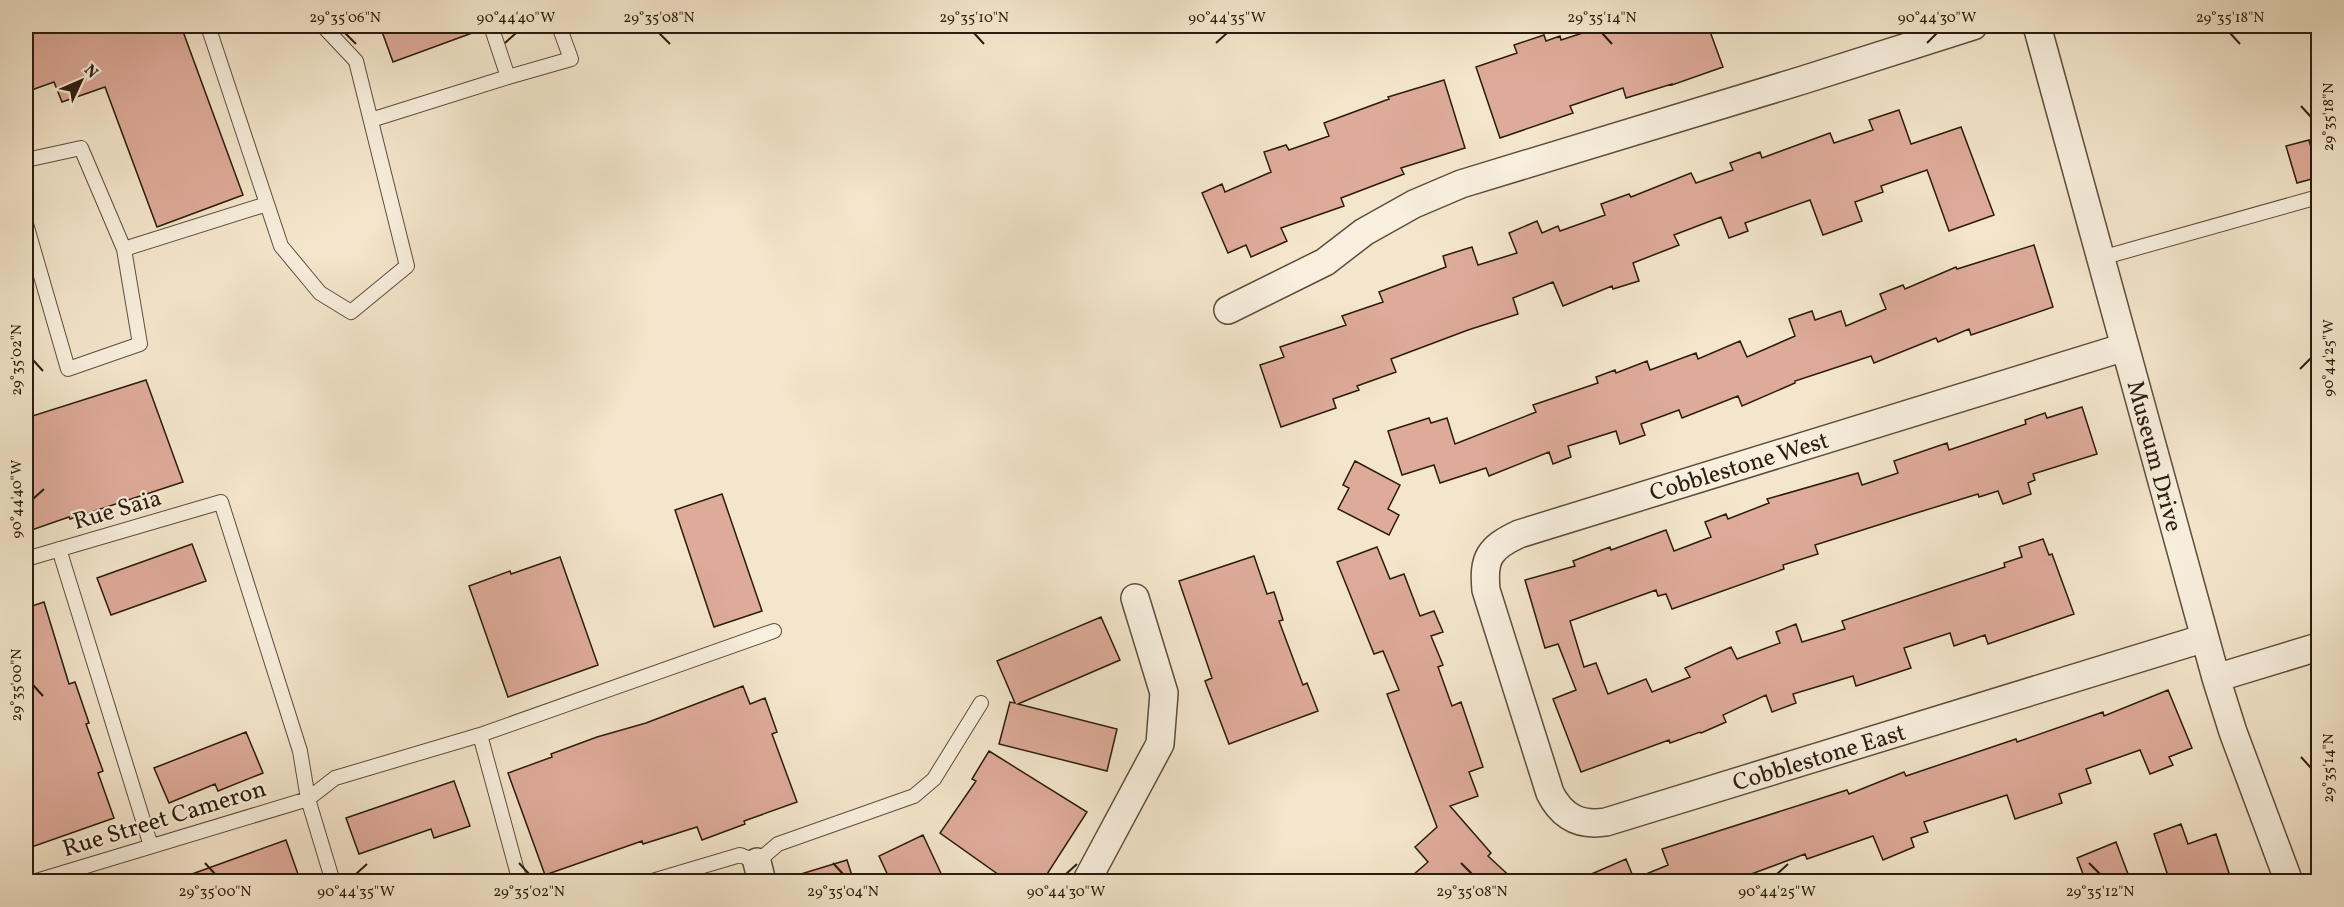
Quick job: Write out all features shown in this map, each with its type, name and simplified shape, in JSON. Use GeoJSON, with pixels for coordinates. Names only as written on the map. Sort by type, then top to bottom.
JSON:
{"type":"FeatureCollection","features":[{"type":"Feature","properties":{"kind":"street"},"geometry":{"type":"LineString","coordinates":[[1228,310],[1325,262],[1364,232],[1414,204],[1461,184],[1973,26]]}},
{"type":"Feature","properties":{"kind":"street","name":"Museum Drive"},"geometry":{"type":"LineString","coordinates":[[2037,26],[2216,678],[2233,732],[2289,882]]}},
{"type":"Feature","properties":{"kind":"street","name":"Cobblestone West"},"geometry":{"type":"LineString","coordinates":[[1516,686],[1486,590],[1484,569],[1491,553],[1500,543],[1518,534],[2125,347]]}},
{"type":"Feature","properties":{"kind":"street"},"geometry":{"type":"LineString","coordinates":[[1086,882],[1160,744],[1164,693],[1135,598]]}},
{"type":"Feature","properties":{"kind":"street","name":"Cobblestone East"},"geometry":{"type":"LineString","coordinates":[[1516,686],[1556,805],[1577,822],[1592,824],[1606,822],[2205,638]]}},
{"type":"Feature","properties":{"kind":"street"},"geometry":{"type":"LineString","coordinates":[[2216,678],[2319,647]]}},
{"type":"Feature","properties":{"kind":"lane"},"geometry":{"type":"LineString","coordinates":[[208,26],[281,246],[320,293],[351,312],[407,266],[356,61],[322,26]]}},
{"type":"Feature","properties":{"kind":"lane"},"geometry":{"type":"LineString","coordinates":[[491,26],[508,77]]}},
{"type":"Feature","properties":{"kind":"lane"},"geometry":{"type":"LineString","coordinates":[[371,120],[571,59],[559,26]]}},
{"type":"Feature","properties":{"kind":"lane"},"geometry":{"type":"LineString","coordinates":[[26,160],[81,148],[124,249],[140,344],[68,369],[26,224]]}},
{"type":"Feature","properties":{"kind":"lane"},"geometry":{"type":"LineString","coordinates":[[2101,258],[2319,197]]}},
{"type":"Feature","properties":{"kind":"lane"},"geometry":{"type":"LineString","coordinates":[[124,249],[267,204]]}},
{"type":"Feature","properties":{"kind":"lane","name":"Rue Saia"},"geometry":{"type":"LineString","coordinates":[[26,559],[221,502],[300,751],[308,799]]}},
{"type":"Feature","properties":{"kind":"lane"},"geometry":{"type":"LineString","coordinates":[[59,549],[151,846]]}},
{"type":"Feature","properties":{"kind":"lane"},"geometry":{"type":"LineString","coordinates":[[333,882],[308,799],[335,778],[480,735],[774,631]]}},
{"type":"Feature","properties":{"kind":"lane"},"geometry":{"type":"LineString","coordinates":[[649,882],[740,855],[760,872],[778,844],[914,796],[934,779],[981,703]]}},
{"type":"Feature","properties":{"kind":"lane"},"geometry":{"type":"LineString","coordinates":[[480,735],[520,882]]}},
{"type":"Feature","properties":{"kind":"lane","name":"Rue Street Cameron"},"geometry":{"type":"LineString","coordinates":[[33,882],[308,799]]}},
{"type":"Feature","properties":{"kind":"building"},"geometry":{"type":"Polygon","coordinates":[[[52,26],[181,26],[243,195],[157,227],[105,87],[62,102],[54,82],[26,92],[26,35],[52,26]]]}},
{"type":"Feature","properties":{"kind":"building"},"geometry":{"type":"Polygon","coordinates":[[[380,26],[482,26],[483,29],[393,62],[380,26]]]}},
{"type":"Feature","properties":{"kind":"building"},"geometry":{"type":"Polygon","coordinates":[[[1604,26],[1708,26],[1723,67],[1626,98],[1623,88],[1570,106],[1573,113],[1500,138],[1476,67],[1517,53],[1514,45],[1544,35],[1546,41],[1560,36],[1561,40],[1604,26]]]}},
{"type":"Feature","properties":{"kind":"building"},"geometry":{"type":"Polygon","coordinates":[[[1444,80],[1465,148],[1401,168],[1404,174],[1341,198],[1344,206],[1281,228],[1287,241],[1251,257],[1246,245],[1228,253],[1202,193],[1222,184],[1225,192],[1271,172],[1264,152],[1286,145],[1289,150],[1329,136],[1324,123],[1389,99],[1388,97],[1444,80]]]}},
{"type":"Feature","properties":{"kind":"building"},"geometry":{"type":"Polygon","coordinates":[[[1899,110],[1911,144],[1961,127],[1994,215],[1949,231],[1927,170],[1881,186],[1883,192],[1855,202],[1862,221],[1823,235],[1810,200],[1745,223],[1748,231],[1729,238],[1721,217],[1674,235],[1679,245],[1633,263],[1639,281],[1613,289],[1612,286],[1563,306],[1553,282],[1513,298],[1518,314],[1391,359],[1396,372],[1357,386],[1359,390],[1333,399],[1336,408],[1281,427],[1260,365],[1284,357],[1280,347],[1346,325],[1342,316],[1383,302],[1379,292],[1446,267],[1443,256],[1472,247],[1478,265],[1517,253],[1509,233],[1537,221],[1542,233],[1558,226],[1560,231],[1605,215],[1601,204],[1629,194],[1631,197],[1691,173],[1696,183],[1733,170],[1730,163],[1760,152],[1762,158],[1830,133],[1834,143],[1873,130],[1869,120],[1899,110]]]}},
{"type":"Feature","properties":{"kind":"building"},"geometry":{"type":"Polygon","coordinates":[[[2309,140],[2319,177],[2297,183],[2286,146],[2309,140]]]}},
{"type":"Feature","properties":{"kind":"building"},"geometry":{"type":"Polygon","coordinates":[[[2034,245],[2053,307],[1971,335],[1969,329],[1938,342],[1936,338],[1874,363],[1871,356],[1795,381],[1795,383],[1742,406],[1738,396],[1682,418],[1679,410],[1641,424],[1645,435],[1620,444],[1616,431],[1568,446],[1571,457],[1553,464],[1549,452],[1489,476],[1486,468],[1440,483],[1434,465],[1402,475],[1388,431],[1429,418],[1431,423],[1447,418],[1455,444],[1536,412],[1533,405],[1598,383],[1596,377],[1615,370],[1616,373],[1647,361],[1650,370],[1696,353],[1698,359],[1740,341],[1747,357],[1795,336],[1789,319],[1812,311],[1815,320],[1841,311],[1846,326],[1886,309],[1880,294],[1903,285],[1905,289],[1956,267],[1957,269],[2034,245]]]}},
{"type":"Feature","properties":{"kind":"building"},"geometry":{"type":"Polygon","coordinates":[[[146,380],[183,482],[26,532],[26,418],[146,380]]]}},
{"type":"Feature","properties":{"kind":"building"},"geometry":{"type":"Polygon","coordinates":[[[2082,407],[2097,454],[2033,474],[2035,480],[2028,483],[2031,494],[2003,504],[1998,491],[1979,497],[1978,494],[1815,545],[1818,554],[1783,565],[1784,569],[1672,609],[1666,594],[1658,596],[1656,590],[1570,621],[1584,667],[1596,663],[1608,694],[1646,679],[1652,692],[1690,677],[1685,668],[1731,647],[1737,659],[1780,643],[1776,632],[1796,624],[1802,642],[1845,629],[1842,621],[2005,567],[2004,563],[2022,557],[2019,547],[2043,539],[2049,555],[2052,554],[2074,614],[1988,644],[1985,635],[1954,646],[1950,633],[1904,648],[1911,668],[1856,686],[1853,676],[1793,694],[1796,703],[1772,712],[1766,695],[1723,715],[1726,722],[1701,733],[1670,743],[1669,740],[1581,772],[1553,699],[1576,690],[1558,644],[1545,648],[1525,580],[1575,566],[1573,561],[1666,530],[1674,551],[1711,537],[1705,522],[1726,514],[1728,519],[1769,503],[1767,499],[1858,473],[1862,485],[1898,473],[1894,461],[1947,443],[1949,450],[2026,424],[2025,420],[2045,413],[2047,418],[2082,407]]]}},
{"type":"Feature","properties":{"kind":"building"},"geometry":{"type":"Polygon","coordinates":[[[1355,461],[1400,485],[1388,509],[1399,515],[1389,535],[1338,509],[1349,488],[1343,485],[1355,461]]]}},
{"type":"Feature","properties":{"kind":"building"},"geometry":{"type":"Polygon","coordinates":[[[722,494],[762,611],[714,627],[675,510],[722,494]]]}},
{"type":"Feature","properties":{"kind":"building"},"geometry":{"type":"Polygon","coordinates":[[[192,544],[206,581],[111,615],[97,578],[192,544]]]}},
{"type":"Feature","properties":{"kind":"building"},"geometry":{"type":"Polygon","coordinates":[[[1377,547],[1390,579],[1404,574],[1420,616],[1434,611],[1443,632],[1431,636],[1443,665],[1438,667],[1452,706],[1461,702],[1483,767],[1469,772],[1478,796],[1450,806],[1491,853],[1488,856],[1516,882],[1405,882],[1428,862],[1415,847],[1437,827],[1387,694],[1399,690],[1383,651],[1374,654],[1337,562],[1377,547]]]}},
{"type":"Feature","properties":{"kind":"building"},"geometry":{"type":"Polygon","coordinates":[[[1254,556],[1267,594],[1274,592],[1283,620],[1279,621],[1303,685],[1307,683],[1318,711],[1229,744],[1205,681],[1212,678],[1179,581],[1254,556]]]}},
{"type":"Feature","properties":{"kind":"building"},"geometry":{"type":"Polygon","coordinates":[[[560,557],[598,665],[508,697],[469,586],[510,571],[511,574],[560,557]]]}},
{"type":"Feature","properties":{"kind":"building"},"geometry":{"type":"Polygon","coordinates":[[[44,602],[69,684],[75,682],[89,723],[86,724],[103,771],[98,773],[114,818],[26,849],[26,608],[44,602]]]}},
{"type":"Feature","properties":{"kind":"building"},"geometry":{"type":"Polygon","coordinates":[[[1101,617],[1120,660],[1018,704],[1117,729],[1107,771],[999,744],[1010,702],[1015,703],[997,661],[1101,617]]]}},
{"type":"Feature","properties":{"kind":"building"},"geometry":{"type":"Polygon","coordinates":[[[743,686],[750,704],[765,698],[777,732],[772,734],[797,802],[744,821],[745,824],[702,840],[697,827],[643,844],[642,841],[545,875],[508,773],[552,757],[551,754],[597,737],[646,723],[743,686]]]}},
{"type":"Feature","properties":{"kind":"building"},"geometry":{"type":"Polygon","coordinates":[[[2168,690],[2192,748],[2169,757],[2173,765],[2150,774],[2140,750],[2086,769],[2091,783],[2059,794],[2062,803],[2015,819],[2007,795],[1924,822],[1928,832],[1911,838],[1914,847],[1883,860],[1873,836],[1807,859],[1805,854],[1730,882],[1573,882],[1626,859],[1634,879],[1668,865],[1662,849],[1847,790],[1849,794],[1904,772],[1906,776],[2016,739],[2017,742],[2103,712],[2104,716],[2168,690]]]}},
{"type":"Feature","properties":{"kind":"building"},"geometry":{"type":"Polygon","coordinates":[[[246,732],[263,773],[218,791],[215,784],[169,803],[154,768],[246,732]]]}},
{"type":"Feature","properties":{"kind":"building"},"geometry":{"type":"Polygon","coordinates":[[[989,751],[1087,812],[1042,882],[1009,882],[940,833],[976,781],[972,779],[989,751]]]}},
{"type":"Feature","properties":{"kind":"building"},"geometry":{"type":"Polygon","coordinates":[[[454,781],[470,826],[434,838],[431,829],[359,854],[346,818],[454,781]]]}},
{"type":"Feature","properties":{"kind":"building"},"geometry":{"type":"Polygon","coordinates":[[[2181,824],[2188,844],[2216,834],[2232,882],[2170,882],[2154,834],[2181,824]]]}},
{"type":"Feature","properties":{"kind":"building"},"geometry":{"type":"Polygon","coordinates":[[[923,835],[945,882],[891,882],[879,856],[923,835]]]}},
{"type":"Feature","properties":{"kind":"building"},"geometry":{"type":"Polygon","coordinates":[[[286,840],[298,874],[277,882],[178,882],[178,879],[286,840]]]}},
{"type":"Feature","properties":{"kind":"building"},"geometry":{"type":"Polygon","coordinates":[[[2116,842],[2131,882],[2086,882],[2077,858],[2116,842]]]}},
{"type":"Feature","properties":{"kind":"building"},"geometry":{"type":"Polygon","coordinates":[[[847,860],[854,882],[792,882],[791,877],[847,860]]]}}]}
